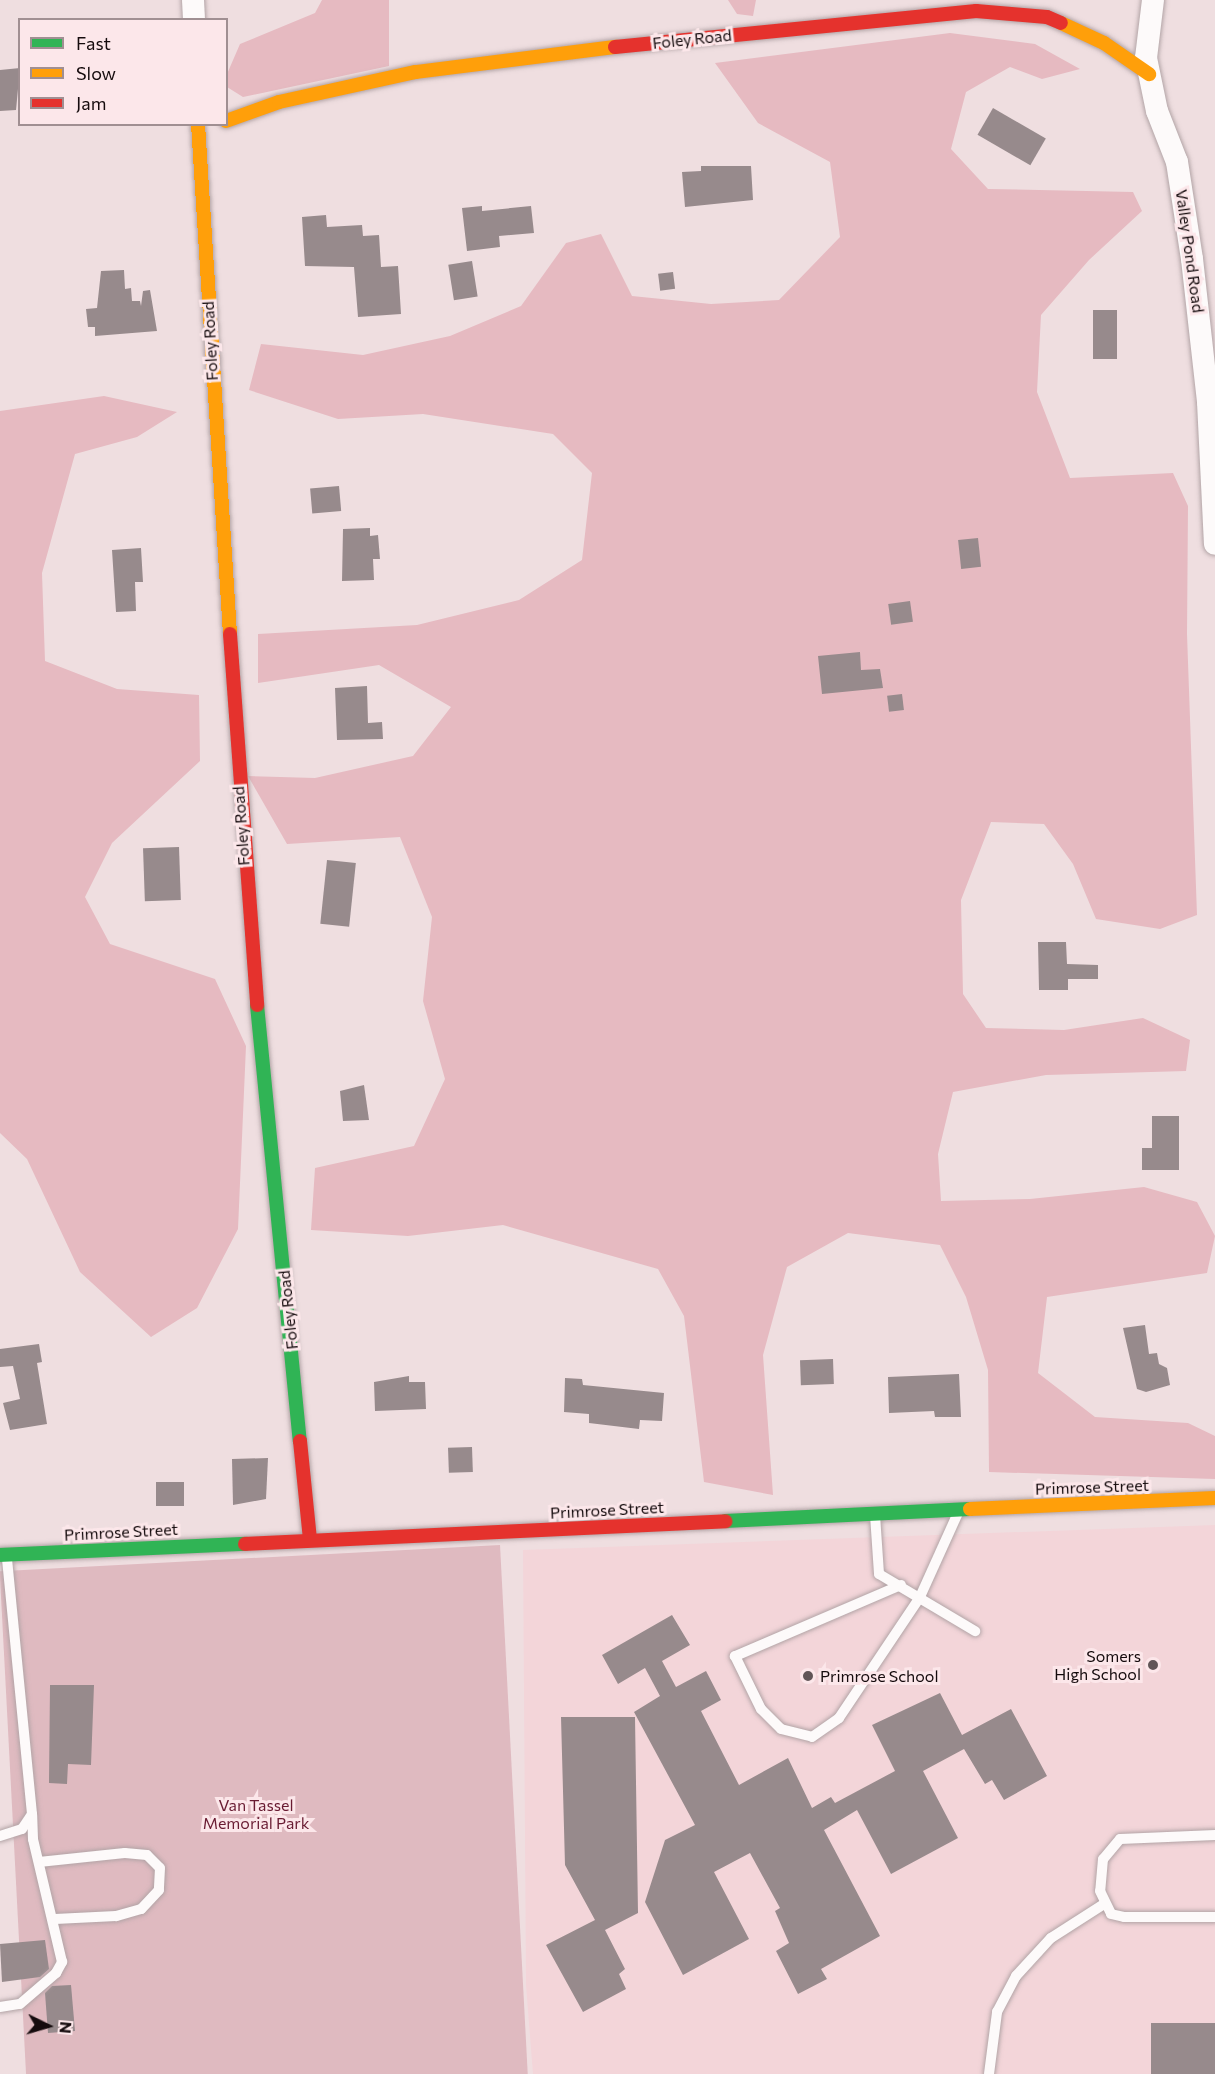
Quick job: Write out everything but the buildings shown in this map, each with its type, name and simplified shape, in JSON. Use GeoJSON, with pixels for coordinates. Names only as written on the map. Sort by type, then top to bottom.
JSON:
{"type":"FeatureCollection","features":[{"type":"Feature","properties":{"kind":"street"},"geometry":{"type":"LineString","coordinates":[[193,0],[194,18]]}},
{"type":"Feature","properties":{"kind":"street","name":"Valley Pond Road"},"geometry":{"type":"LineString","coordinates":[[1153,0],[1146,58],[1157,111],[1178,162],[1192,259],[1208,402],[1215,544]]}},
{"type":"Feature","properties":{"kind":"street","name":"Foley Road"},"geometry":{"type":"LineString","coordinates":[[228,120],[279,102],[428,70],[976,11],[1047,16],[1104,43],[1149,74]]}},
{"type":"Feature","properties":{"kind":"street","name":"Foley Road"},"geometry":{"type":"LineString","coordinates":[[205,127],[244,868],[310,1539]]}},
{"type":"Feature","properties":{"kind":"street","name":"Primrose Street"},"geometry":{"type":"LineString","coordinates":[[3,1555],[1215,1498]]}},
{"type":"Feature","properties":{"kind":"lane"},"geometry":{"type":"LineString","coordinates":[[901,1586],[735,1656],[761,1709],[781,1729],[812,1737],[839,1718],[920,1598],[960,1509]]}},
{"type":"Feature","properties":{"kind":"lane"},"geometry":{"type":"LineString","coordinates":[[875,1513],[879,1574],[975,1631]]}},
{"type":"Feature","properties":{"kind":"lane"},"geometry":{"type":"LineString","coordinates":[[0,2007],[20,2004],[56,1973],[63,1952],[39,1862],[3,1555]]}},
{"type":"Feature","properties":{"kind":"lane"},"geometry":{"type":"LineString","coordinates":[[0,1836],[22,1829],[32,1814]]}},
{"type":"Feature","properties":{"kind":"lane"},"geometry":{"type":"LineString","coordinates":[[1215,1835],[1120,1839],[1103,1859],[1100,1891],[1104,1904],[1111,1914],[1125,1917],[1215,1917]]}},
{"type":"Feature","properties":{"kind":"lane"},"geometry":{"type":"LineString","coordinates":[[39,1862],[125,1853],[147,1856],[160,1868],[159,1890],[141,1909],[116,1916],[55,1919]]}},
{"type":"Feature","properties":{"kind":"lane"},"geometry":{"type":"LineString","coordinates":[[990,2074],[997,2012],[1016,1976],[1051,1938],[1104,1904]]}},
{"type":"Feature","properties":{"kind":"shaded area"},"geometry":{"type":"Polygon","coordinates":[[[322,0],[389,0],[389,66],[243,97],[228,88],[228,72],[240,44],[315,13],[322,0]]]}},
{"type":"Feature","properties":{"kind":"shaded area"},"geometry":{"type":"Polygon","coordinates":[[[728,0],[756,0],[753,16],[737,14],[728,0]]]}},
{"type":"Feature","properties":{"kind":"shaded area"},"geometry":{"type":"Polygon","coordinates":[[[950,33],[1035,44],[1080,69],[1042,79],[1010,67],[966,92],[951,149],[988,189],[1133,192],[1142,211],[1089,260],[1041,315],[1037,392],[1070,478],[1173,473],[1188,506],[1187,634],[1197,915],[1160,929],[1096,919],[1073,864],[1044,824],[991,822],[961,900],[963,994],[986,1028],[1064,1030],[1143,1018],[1190,1040],[1186,1071],[1046,1075],[953,1092],[938,1154],[941,1201],[1030,1199],[1144,1187],[1197,1202],[1215,1236],[1207,1273],[1047,1297],[1038,1373],[1095,1417],[1188,1423],[1215,1436],[1215,1479],[989,1472],[988,1370],[966,1297],[940,1245],[848,1233],[787,1267],[763,1355],[773,1495],[704,1482],[684,1316],[658,1269],[503,1225],[408,1236],[311,1230],[315,1168],[414,1146],[445,1079],[423,1001],[432,917],[400,837],[287,844],[248,776],[315,778],[413,756],[451,707],[379,665],[258,683],[258,634],[417,625],[519,600],[582,560],[592,473],[553,434],[423,414],[338,419],[249,390],[261,344],[363,355],[450,336],[521,306],[566,243],[601,234],[632,296],[711,304],[779,300],[840,237],[830,162],[758,123],[715,63],[950,33]]]}},
{"type":"Feature","properties":{"kind":"shaded area"},"geometry":{"type":"Polygon","coordinates":[[[104,396],[177,412],[137,437],[75,454],[42,573],[45,661],[117,689],[199,695],[200,761],[112,843],[85,897],[110,944],[215,979],[246,1046],[238,1229],[197,1308],[151,1337],[80,1272],[27,1159],[0,1133],[0,411],[104,396]]]}},
{"type":"Feature","properties":{"kind":"shaded area","name":"Primrose School"},"geometry":{"type":"Polygon","coordinates":[[[1215,1525],[1215,2074],[533,2074],[526,1985],[523,1550],[1215,1525]]]}},
{"type":"Feature","properties":{"kind":"green space","name":"Van Tassel Memorial Park"},"geometry":{"type":"Polygon","coordinates":[[[500,1545],[528,2074],[26,2074],[0,1571],[500,1545]]]}},
{"type":"Feature","properties":{"kind":"traffic: fast"},"geometry":{"type":"LineString","coordinates":[[257,1005],[300,1441]]}},
{"type":"Feature","properties":{"kind":"traffic: fast"},"geometry":{"type":"LineString","coordinates":[[725,1521],[970,1509]]}},
{"type":"Feature","properties":{"kind":"traffic: fast"},"geometry":{"type":"LineString","coordinates":[[0,1555],[245,1544]]}},
{"type":"Feature","properties":{"kind":"traffic: slow"},"geometry":{"type":"LineString","coordinates":[[1061,23],[1104,43],[1149,74]]}},
{"type":"Feature","properties":{"kind":"traffic: slow"},"geometry":{"type":"LineString","coordinates":[[228,120],[279,102],[416,72],[615,47]]}},
{"type":"Feature","properties":{"kind":"traffic: slow"},"geometry":{"type":"LineString","coordinates":[[198,126],[230,634]]}},
{"type":"Feature","properties":{"kind":"traffic: slow"},"geometry":{"type":"LineString","coordinates":[[970,1509],[1215,1498]]}},
{"type":"Feature","properties":{"kind":"traffic: jam"},"geometry":{"type":"LineString","coordinates":[[615,47],[976,11],[1047,17],[1061,23]]}},
{"type":"Feature","properties":{"kind":"traffic: jam"},"geometry":{"type":"LineString","coordinates":[[230,634],[257,1005]]}},
{"type":"Feature","properties":{"kind":"traffic: jam"},"geometry":{"type":"LineString","coordinates":[[300,1441],[310,1539]]}},
{"type":"Feature","properties":{"kind":"traffic: jam"},"geometry":{"type":"LineString","coordinates":[[245,1544],[725,1521]]}},
{"type":"Feature","properties":{"kind":"place","name":"Somers High School"},"geometry":{"type":"Point","coordinates":[1153,1665]}},
{"type":"Feature","properties":{"kind":"place","name":"Primrose School"},"geometry":{"type":"Point","coordinates":[808,1676]}}]}
